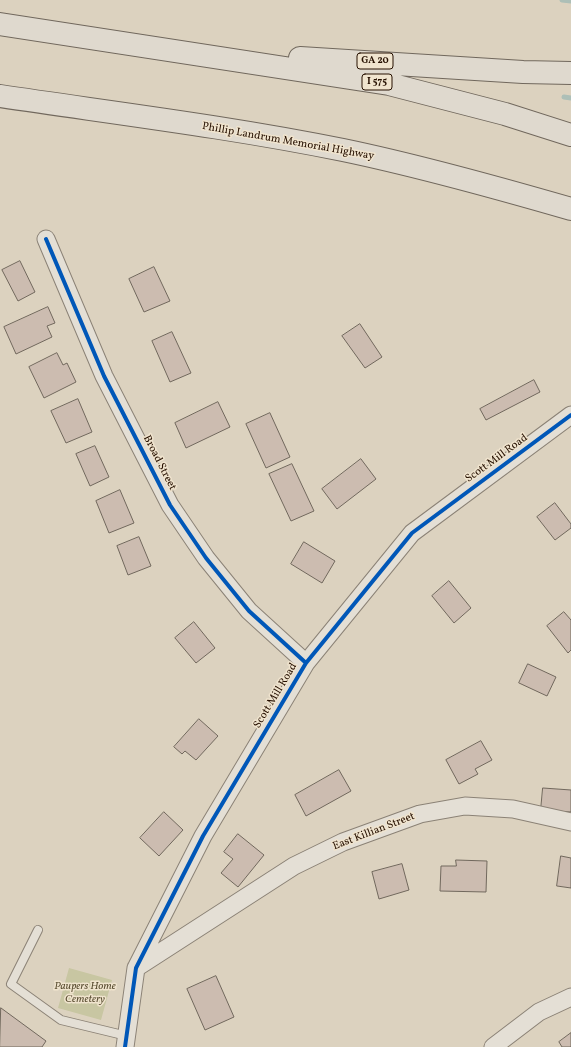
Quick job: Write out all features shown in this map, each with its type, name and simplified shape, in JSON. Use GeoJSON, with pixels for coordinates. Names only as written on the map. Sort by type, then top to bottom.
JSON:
{"type":"FeatureCollection","features":[{"type":"Feature","properties":{"kind":"highway","name":"I 575"},"geometry":{"type":"LineString","coordinates":[[0,24],[389,84],[505,114],[571,135]]}},
{"type":"Feature","properties":{"kind":"highway","name":"GA 20"},"geometry":{"type":"LineString","coordinates":[[179,51],[385,62],[523,72],[571,73]]}},
{"type":"Feature","properties":{"kind":"highway","name":"Phillip Landrum Memorial Highway"},"geometry":{"type":"LineString","coordinates":[[0,96],[250,134],[343,150],[428,169],[571,209]]}},
{"type":"Feature","properties":{"kind":"street","name":"Broad Street"},"geometry":{"type":"LineString","coordinates":[[46,239],[104,376],[170,505],[206,558],[249,611],[306,663]]}},
{"type":"Feature","properties":{"kind":"street","name":"Scott Mill Road"},"geometry":{"type":"LineString","coordinates":[[126,1042],[136,968],[203,836],[306,663],[412,533],[571,415]]}},
{"type":"Feature","properties":{"kind":"street","name":"East Killian Street"},"geometry":{"type":"LineString","coordinates":[[136,968],[294,866],[343,842],[420,814],[465,806],[512,809],[571,822]]}},
{"type":"Feature","properties":{"kind":"street"},"geometry":{"type":"LineString","coordinates":[[493,1047],[539,1012],[571,997]]}},
{"type":"Feature","properties":{"kind":"lane"},"geometry":{"type":"LineString","coordinates":[[38,930],[11,984],[61,1020],[126,1042]]}},
{"type":"Feature","properties":{"kind":"green space","name":"Paupers Home Cemetery"},"geometry":{"type":"Polygon","coordinates":[[[69,968],[112,980],[101,1020],[58,1008],[69,968]]]}},
{"type":"Feature","properties":{"kind":"building"},"geometry":{"type":"Polygon","coordinates":[[[20,261],[35,292],[18,301],[2,270],[20,261]]]}},
{"type":"Feature","properties":{"kind":"building"},"geometry":{"type":"Polygon","coordinates":[[[154,267],[170,301],[144,312],[129,279],[154,267]]]}},
{"type":"Feature","properties":{"kind":"building"},"geometry":{"type":"Polygon","coordinates":[[[48,307],[55,323],[47,326],[52,337],[16,354],[4,327],[48,307]]]}},
{"type":"Feature","properties":{"kind":"building"},"geometry":{"type":"Polygon","coordinates":[[[360,324],[382,357],[365,368],[342,336],[360,324]]]}},
{"type":"Feature","properties":{"kind":"building"},"geometry":{"type":"Polygon","coordinates":[[[172,332],[191,373],[170,382],[152,341],[172,332]]]}},
{"type":"Feature","properties":{"kind":"building"},"geometry":{"type":"Polygon","coordinates":[[[57,353],[63,365],[67,363],[76,382],[44,398],[29,367],[57,353]]]}},
{"type":"Feature","properties":{"kind":"building"},"geometry":{"type":"Polygon","coordinates":[[[534,380],[540,392],[486,420],[480,409],[534,380]]]}},
{"type":"Feature","properties":{"kind":"building"},"geometry":{"type":"Polygon","coordinates":[[[78,399],[92,432],[66,443],[51,411],[78,399]]]}},
{"type":"Feature","properties":{"kind":"building"},"geometry":{"type":"Polygon","coordinates":[[[218,402],[230,427],[186,448],[175,423],[218,402]]]}},
{"type":"Feature","properties":{"kind":"building"},"geometry":{"type":"Polygon","coordinates":[[[270,413],[290,457],[266,468],[246,424],[270,413]]]}},
{"type":"Feature","properties":{"kind":"building"},"geometry":{"type":"Polygon","coordinates":[[[95,446],[109,477],[90,486],[76,454],[95,446]]]}},
{"type":"Feature","properties":{"kind":"building"},"geometry":{"type":"Polygon","coordinates":[[[361,459],[376,479],[337,509],[322,489],[361,459]]]}},
{"type":"Feature","properties":{"kind":"building"},"geometry":{"type":"Polygon","coordinates":[[[292,464],[314,511],[291,521],[269,474],[292,464]]]}},
{"type":"Feature","properties":{"kind":"building"},"geometry":{"type":"Polygon","coordinates":[[[120,490],[134,523],[109,533],[96,501],[120,490]]]}},
{"type":"Feature","properties":{"kind":"building"},"geometry":{"type":"Polygon","coordinates":[[[555,503],[571,524],[571,528],[555,540],[537,517],[555,503]]]}},
{"type":"Feature","properties":{"kind":"building"},"geometry":{"type":"Polygon","coordinates":[[[139,537],[151,566],[128,575],[117,546],[139,537]]]}},
{"type":"Feature","properties":{"kind":"building"},"geometry":{"type":"Polygon","coordinates":[[[304,542],[335,561],[322,583],[291,564],[304,542]]]}},
{"type":"Feature","properties":{"kind":"building"},"geometry":{"type":"Polygon","coordinates":[[[449,581],[471,608],[454,623],[432,596],[449,581]]]}},
{"type":"Feature","properties":{"kind":"building"},"geometry":{"type":"Polygon","coordinates":[[[564,612],[571,620],[571,650],[568,653],[547,626],[564,612]]]}},
{"type":"Feature","properties":{"kind":"building"},"geometry":{"type":"Polygon","coordinates":[[[194,622],[215,648],[196,663],[175,638],[194,622]]]}},
{"type":"Feature","properties":{"kind":"building"},"geometry":{"type":"Polygon","coordinates":[[[528,664],[556,677],[547,696],[519,683],[528,664]]]}},
{"type":"Feature","properties":{"kind":"building"},"geometry":{"type":"Polygon","coordinates":[[[199,719],[218,736],[196,760],[185,751],[182,754],[174,747],[199,719]]]}},
{"type":"Feature","properties":{"kind":"building"},"geometry":{"type":"Polygon","coordinates":[[[481,741],[492,760],[475,769],[478,774],[459,784],[446,760],[481,741]]]}},
{"type":"Feature","properties":{"kind":"building"},"geometry":{"type":"Polygon","coordinates":[[[339,770],[351,791],[306,816],[295,795],[339,770]]]}},
{"type":"Feature","properties":{"kind":"building"},"geometry":{"type":"Polygon","coordinates":[[[543,788],[571,790],[571,812],[541,810],[543,788]]]}},
{"type":"Feature","properties":{"kind":"building"},"geometry":{"type":"Polygon","coordinates":[[[164,812],[183,830],[159,856],[140,838],[164,812]]]}},
{"type":"Feature","properties":{"kind":"building"},"geometry":{"type":"Polygon","coordinates":[[[238,834],[264,855],[238,887],[221,873],[233,859],[224,852],[238,834]]]}},
{"type":"Feature","properties":{"kind":"building"},"geometry":{"type":"Polygon","coordinates":[[[561,856],[571,858],[571,888],[557,886],[561,856]]]}},
{"type":"Feature","properties":{"kind":"building"},"geometry":{"type":"Polygon","coordinates":[[[456,860],[487,861],[486,892],[440,891],[441,866],[456,866],[456,860]]]}},
{"type":"Feature","properties":{"kind":"building"},"geometry":{"type":"Polygon","coordinates":[[[402,864],[409,890],[379,899],[372,872],[402,864]]]}},
{"type":"Feature","properties":{"kind":"building"},"geometry":{"type":"Polygon","coordinates":[[[216,976],[234,1017],[205,1030],[187,989],[216,976]]]}},
{"type":"Feature","properties":{"kind":"building"},"geometry":{"type":"Polygon","coordinates":[[[1,1008],[46,1041],[42,1047],[0,1047],[1,1008]]]}},
{"type":"Feature","properties":{"kind":"building"},"geometry":{"type":"Polygon","coordinates":[[[571,1033],[571,1047],[562,1047],[559,1042],[571,1033]]]}},
{"type":"Feature","properties":{"kind":"waterway"},"geometry":{"type":"LineString","coordinates":[[562,0],[571,1]]}},
{"type":"Feature","properties":{"kind":"waterway"},"geometry":{"type":"LineString","coordinates":[[564,97],[571,98]]}},
{"type":"Feature","properties":{"kind":"cycle path"},"geometry":{"type":"LineString","coordinates":[[46,239],[104,376],[170,505],[206,558],[249,611],[306,663]]}},
{"type":"Feature","properties":{"kind":"cycle path"},"geometry":{"type":"LineString","coordinates":[[125,1047],[136,968],[203,836],[306,663],[412,533],[571,415]]}}]}
